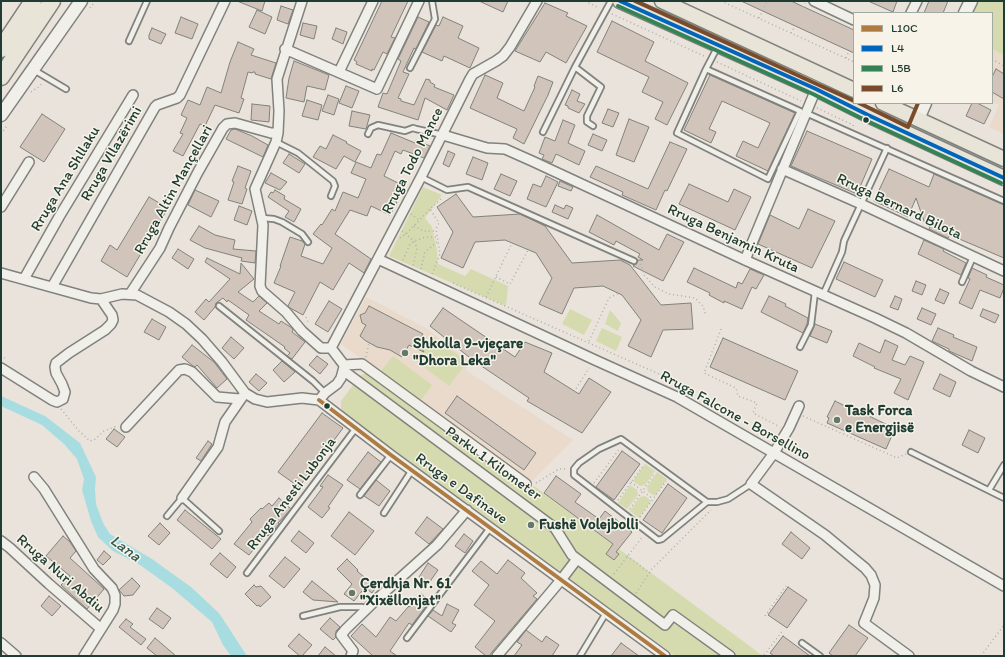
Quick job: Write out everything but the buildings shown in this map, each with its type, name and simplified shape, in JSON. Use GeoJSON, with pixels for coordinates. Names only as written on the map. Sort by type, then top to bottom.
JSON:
{"type":"FeatureCollection","features":[{"type":"Feature","properties":{"kind":"highway"},"geometry":{"type":"LineString","coordinates":[[4,44],[29,1]]}},
{"type":"Feature","properties":{"kind":"highway"},"geometry":{"type":"LineString","coordinates":[[4,44],[33,1]]}},
{"type":"Feature","properties":{"kind":"highway"},"geometry":{"type":"LineString","coordinates":[[1,77],[52,1]]}},
{"type":"Feature","properties":{"kind":"main road"},"geometry":{"type":"LineString","coordinates":[[1,115],[81,1]]}},
{"type":"Feature","properties":{"kind":"main road"},"geometry":{"type":"LineString","coordinates":[[620,1],[816,90],[1004,178]]}},
{"type":"Feature","properties":{"kind":"main road"},"geometry":{"type":"LineString","coordinates":[[662,1],[853,90]]}},
{"type":"Feature","properties":{"kind":"main road"},"geometry":{"type":"LineString","coordinates":[[966,12],[971,1]]}},
{"type":"Feature","properties":{"kind":"main road"},"geometry":{"type":"LineString","coordinates":[[885,104],[1004,159]]}},
{"type":"Feature","properties":{"kind":"main road"},"geometry":{"type":"LineString","coordinates":[[911,135],[925,104]]}},
{"type":"Feature","properties":{"kind":"street","name":"Rruga Vllazërimi"},"geometry":{"type":"LineString","coordinates":[[52,287],[155,107],[177,98],[180,95],[225,1]]}},
{"type":"Feature","properties":{"kind":"street"},"geometry":{"type":"LineString","coordinates":[[302,1],[285,49],[277,79],[279,117],[277,137],[255,189],[263,225],[263,249],[260,279],[262,291],[286,312],[302,331],[321,348],[332,348]]}},
{"type":"Feature","properties":{"kind":"street"},"geometry":{"type":"LineString","coordinates":[[339,72],[373,1]]}},
{"type":"Feature","properties":{"kind":"street"},"geometry":{"type":"LineString","coordinates":[[285,49],[377,89],[420,1]]}},
{"type":"Feature","properties":{"kind":"street","name":"Rruga Todo Mance"},"geometry":{"type":"LineString","coordinates":[[332,348],[443,135],[473,74],[496,62],[503,56],[510,47],[537,1]]}},
{"type":"Feature","properties":{"kind":"street"},"geometry":{"type":"LineString","coordinates":[[814,1],[853,20]]}},
{"type":"Feature","properties":{"kind":"street"},"geometry":{"type":"LineString","coordinates":[[912,12],[917,1]]}},
{"type":"Feature","properties":{"kind":"street"},"geometry":{"type":"LineString","coordinates":[[745,260],[816,90]]}},
{"type":"Feature","properties":{"kind":"street","name":"Rruga Ana Shllaku"},"geometry":{"type":"LineString","coordinates":[[24,279],[59,217],[133,95]]}},
{"type":"Feature","properties":{"kind":"street","name":"Rruga Altin Mançellari"},"geometry":{"type":"LineString","coordinates":[[130,294],[160,248],[168,228],[223,128],[227,124],[235,123],[271,133],[277,137]]}},
{"type":"Feature","properties":{"kind":"street","name":"Rruga Benjamin Kruta"},"geometry":{"type":"LineString","coordinates":[[443,135],[488,148],[505,149],[906,333],[971,371],[1004,387]]}},
{"type":"Feature","properties":{"kind":"street"},"geometry":{"type":"LineString","coordinates":[[1,207],[29,162]]}},
{"type":"Feature","properties":{"kind":"street","name":"Rruga Bernard Bilota"},"geometry":{"type":"LineString","coordinates":[[782,169],[1004,271]]}},
{"type":"Feature","properties":{"kind":"street","name":"Rruga Falcone - Borsellino"},"geometry":{"type":"LineString","coordinates":[[378,259],[677,397],[1004,586]]}},
{"type":"Feature","properties":{"kind":"street"},"geometry":{"type":"LineString","coordinates":[[1,273],[91,298],[101,299],[122,294],[137,295],[144,298],[169,312],[186,324],[202,339],[222,362],[243,396]]}},
{"type":"Feature","properties":{"kind":"street"},"geometry":{"type":"LineString","coordinates":[[1,368],[52,400],[57,402],[63,399],[65,392],[56,373],[56,363],[105,330],[113,320],[112,315],[101,299]]}},
{"type":"Feature","properties":{"kind":"street","name":"Parku 1 Kilometer"},"geometry":{"type":"LineString","coordinates":[[332,348],[344,368],[555,528],[572,555],[577,559],[665,625],[673,615],[730,656]]}},
{"type":"Feature","properties":{"kind":"street"},"geometry":{"type":"LineString","coordinates":[[126,426],[174,373],[179,370],[185,369],[192,372],[217,397],[243,396],[267,402],[322,396],[337,384],[341,378],[344,368],[362,364],[526,484]]}},
{"type":"Feature","properties":{"kind":"street"},"geometry":{"type":"LineString","coordinates":[[182,498],[218,447],[225,422],[243,396]]}},
{"type":"Feature","properties":{"kind":"street","name":"Rruga e Dafinave"},"geometry":{"type":"LineString","coordinates":[[322,396],[356,428],[391,455],[665,656]]}},
{"type":"Feature","properties":{"kind":"street"},"geometry":{"type":"LineString","coordinates":[[797,410],[774,453],[751,484],[825,535],[865,568],[871,576],[874,585],[874,598],[864,623],[909,656]]}},
{"type":"Feature","properties":{"kind":"street"},"geometry":{"type":"LineString","coordinates":[[34,477],[44,488],[94,569],[112,588],[115,595],[113,610],[100,628],[84,656]]}},
{"type":"Feature","properties":{"kind":"street"},"geometry":{"type":"LineString","coordinates":[[351,656],[353,651],[341,635],[366,609],[438,545],[467,510]]}},
{"type":"Feature","properties":{"kind":"street","name":"Rruga Nuri Abdiu"},"geometry":{"type":"LineString","coordinates":[[1,541],[100,628]]}},
{"type":"Feature","properties":{"kind":"street"},"geometry":{"type":"LineString","coordinates":[[496,656],[577,559]]}},
{"type":"Feature","properties":{"kind":"street"},"geometry":{"type":"LineString","coordinates":[[1,643],[16,656]]}},
{"type":"Feature","properties":{"kind":"lane"},"geometry":{"type":"LineString","coordinates":[[129,41],[147,1]]}},
{"type":"Feature","properties":{"kind":"lane"},"geometry":{"type":"LineString","coordinates":[[410,68],[435,19],[432,1]]}},
{"type":"Feature","properties":{"kind":"lane"},"geometry":{"type":"LineString","coordinates":[[543,132],[575,67],[611,1]]}},
{"type":"Feature","properties":{"kind":"lane"},"geometry":{"type":"LineString","coordinates":[[706,69],[800,111],[768,179],[677,133],[706,69],[718,46]]}},
{"type":"Feature","properties":{"kind":"lane"},"geometry":{"type":"LineString","coordinates":[[575,67],[601,87],[587,116],[586,122],[593,126]]}},
{"type":"Feature","properties":{"kind":"lane"},"geometry":{"type":"LineString","coordinates":[[32,70],[66,89]]}},
{"type":"Feature","properties":{"kind":"lane"},"geometry":{"type":"LineString","coordinates":[[808,109],[887,148],[1004,201]]}},
{"type":"Feature","properties":{"kind":"lane"},"geometry":{"type":"LineString","coordinates":[[368,134],[371,128],[378,125],[405,131],[413,128],[443,135]]}},
{"type":"Feature","properties":{"kind":"lane"},"geometry":{"type":"LineString","coordinates":[[277,137],[333,181],[335,186],[331,196]]}},
{"type":"Feature","properties":{"kind":"lane"},"geometry":{"type":"LineString","coordinates":[[800,347],[811,325],[819,293],[842,252],[844,241],[887,148]]}},
{"type":"Feature","properties":{"kind":"lane"},"geometry":{"type":"LineString","coordinates":[[421,177],[447,190],[468,187],[634,261]]}},
{"type":"Feature","properties":{"kind":"lane"},"geometry":{"type":"LineString","coordinates":[[262,218],[274,219],[282,222],[302,234],[308,242]]}},
{"type":"Feature","properties":{"kind":"lane"},"geometry":{"type":"LineString","coordinates":[[962,282],[973,257]]}},
{"type":"Feature","properties":{"kind":"lane"},"geometry":{"type":"LineString","coordinates":[[219,306],[307,376],[322,396]]}},
{"type":"Feature","properties":{"kind":"lane","name":"Rruga Anesti Lubonja"},"geometry":{"type":"LineString","coordinates":[[247,573],[356,428]]}},
{"type":"Feature","properties":{"kind":"lane"},"geometry":{"type":"LineString","coordinates":[[707,502],[662,539],[658,540],[574,475],[574,469],[579,463],[599,449],[621,439],[660,466],[707,502],[717,502],[728,499],[751,484]]}},
{"type":"Feature","properties":{"kind":"lane"},"geometry":{"type":"LineString","coordinates":[[911,452],[1004,498]]}},
{"type":"Feature","properties":{"kind":"lane"},"geometry":{"type":"LineString","coordinates":[[360,495],[391,455]]}},
{"type":"Feature","properties":{"kind":"lane"},"geometry":{"type":"LineString","coordinates":[[989,490],[1004,465]]}},
{"type":"Feature","properties":{"kind":"lane"},"geometry":{"type":"LineString","coordinates":[[384,513],[412,470]]}},
{"type":"Feature","properties":{"kind":"lane"},"geometry":{"type":"LineString","coordinates":[[167,516],[182,498],[219,532]]}},
{"type":"Feature","properties":{"kind":"lane"},"geometry":{"type":"LineString","coordinates":[[407,638],[491,528]]}},
{"type":"Feature","properties":{"kind":"lane"},"geometry":{"type":"LineString","coordinates":[[303,616],[340,607],[362,607],[366,609]]}},
{"type":"Feature","properties":{"kind":"lane"},"geometry":{"type":"LineString","coordinates":[[580,656],[606,613]]}},
{"type":"Feature","properties":{"kind":"lane"},"geometry":{"type":"LineString","coordinates":[[802,643],[820,656]]}},
{"type":"Feature","properties":{"kind":"path"},"geometry":{"type":"LineString","coordinates":[[585,1],[711,60],[808,109],[853,125],[855,129]]}},
{"type":"Feature","properties":{"kind":"path"},"geometry":{"type":"LineString","coordinates":[[721,1],[853,62]]}},
{"type":"Feature","properties":{"kind":"path"},"geometry":{"type":"LineString","coordinates":[[759,18],[767,1]]}},
{"type":"Feature","properties":{"kind":"path"},"geometry":{"type":"LineString","coordinates":[[791,33],[795,26]]}},
{"type":"Feature","properties":{"kind":"path"},"geometry":{"type":"LineString","coordinates":[[846,58],[849,51]]}},
{"type":"Feature","properties":{"kind":"path"},"geometry":{"type":"LineString","coordinates":[[993,60],[1004,66]]}},
{"type":"Feature","properties":{"kind":"path"},"geometry":{"type":"LineString","coordinates":[[398,241],[442,198],[447,190]]}},
{"type":"Feature","properties":{"kind":"path"},"geometry":{"type":"LineString","coordinates":[[430,209],[440,223],[436,229],[440,254],[432,274]]}},
{"type":"Feature","properties":{"kind":"path"},"geometry":{"type":"LineString","coordinates":[[396,226],[414,241],[417,248],[413,266]]}},
{"type":"Feature","properties":{"kind":"path"},"geometry":{"type":"LineString","coordinates":[[414,226],[423,231],[436,231]]}},
{"type":"Feature","properties":{"kind":"path"},"geometry":{"type":"LineString","coordinates":[[403,261],[410,244],[414,241],[426,237],[437,237]]}},
{"type":"Feature","properties":{"kind":"path"},"geometry":{"type":"LineString","coordinates":[[421,269],[425,252],[438,241]]}},
{"type":"Feature","properties":{"kind":"path"},"geometry":{"type":"LineString","coordinates":[[486,297],[512,243]]}},
{"type":"Feature","properties":{"kind":"path"},"geometry":{"type":"LineString","coordinates":[[496,277],[510,284],[528,250]]}},
{"type":"Feature","properties":{"kind":"path"},"geometry":{"type":"LineString","coordinates":[[634,261],[641,265],[644,275],[655,287],[669,294],[695,298],[703,306],[706,316]]}},
{"type":"Feature","properties":{"kind":"path"},"geometry":{"type":"LineString","coordinates":[[589,342],[609,298],[619,293]]}},
{"type":"Feature","properties":{"kind":"path"},"geometry":{"type":"LineString","coordinates":[[506,306],[684,385]]}},
{"type":"Feature","properties":{"kind":"path"},"geometry":{"type":"LineString","coordinates":[[721,329],[704,372],[736,388],[738,396],[757,403],[753,413],[787,431]]}},
{"type":"Feature","properties":{"kind":"path"},"geometry":{"type":"LineString","coordinates":[[365,361],[369,343]]}},
{"type":"Feature","properties":{"kind":"path"},"geometry":{"type":"LineString","coordinates":[[574,392],[594,360]]}},
{"type":"Feature","properties":{"kind":"path"},"geometry":{"type":"LineString","coordinates":[[57,402],[66,416],[90,441],[94,440],[104,431],[115,426]]}},
{"type":"Feature","properties":{"kind":"path"},"geometry":{"type":"LineString","coordinates":[[797,410],[897,458],[911,452]]}},
{"type":"Feature","properties":{"kind":"path"},"geometry":{"type":"LineString","coordinates":[[590,488],[625,441]]}},
{"type":"Feature","properties":{"kind":"path"},"geometry":{"type":"LineString","coordinates":[[614,506],[648,458]]}},
{"type":"Feature","properties":{"kind":"path"},"geometry":{"type":"LineString","coordinates":[[626,515],[660,466]]}},
{"type":"Feature","properties":{"kind":"path"},"geometry":{"type":"LineString","coordinates":[[526,484],[535,483],[559,468],[574,469]]}},
{"type":"Feature","properties":{"kind":"path"},"geometry":{"type":"LineString","coordinates":[[636,523],[670,474]]}},
{"type":"Feature","properties":{"kind":"path"},"geometry":{"type":"LineString","coordinates":[[631,482],[653,499]]}},
{"type":"Feature","properties":{"kind":"path"},"geometry":{"type":"LineString","coordinates":[[631,599],[650,573],[711,509]]}},
{"type":"Feature","properties":{"kind":"path"},"geometry":{"type":"LineString","coordinates":[[608,582],[646,531]]}},
{"type":"Feature","properties":{"kind":"path"},"geometry":{"type":"LineString","coordinates":[[627,556],[650,573]]}},
{"type":"Feature","properties":{"kind":"path"},"geometry":{"type":"LineString","coordinates":[[765,616],[786,586]]}},
{"type":"Feature","properties":{"kind":"path"},"geometry":{"type":"LineString","coordinates":[[981,656],[1004,625]]}},
{"type":"Feature","properties":{"kind":"path"},"geometry":{"type":"LineString","coordinates":[[760,656],[765,654],[783,630]]}},
{"type":"Feature","properties":{"kind":"shaded area"},"geometry":{"type":"Polygon","coordinates":[[[993,49],[1003,55],[1004,53],[1004,134],[989,127],[999,105],[993,102],[993,49]]]}},
{"type":"Feature","properties":{"kind":"shaded area"},"geometry":{"type":"Polygon","coordinates":[[[366,297],[426,328],[471,362],[465,370],[573,440],[531,482],[341,344],[366,297]]]}},
{"type":"Feature","properties":{"kind":"green space"},"geometry":{"type":"Polygon","coordinates":[[[978,1],[1004,1],[1003,55],[993,50],[993,12],[973,12],[978,1]]]}},
{"type":"Feature","properties":{"kind":"green space"},"geometry":{"type":"Polygon","coordinates":[[[423,187],[442,195],[425,218],[432,227],[437,250],[438,264],[465,276],[471,269],[508,286],[506,306],[389,256],[423,187]]]}},
{"type":"Feature","properties":{"kind":"green space"},"geometry":{"type":"Polygon","coordinates":[[[570,309],[592,320],[584,335],[562,324],[570,309]]]}},
{"type":"Feature","properties":{"kind":"green space"},"geometry":{"type":"Polygon","coordinates":[[[610,310],[621,323],[618,331],[605,324],[610,310]]]}},
{"type":"Feature","properties":{"kind":"green space"},"geometry":{"type":"Polygon","coordinates":[[[602,328],[622,337],[616,351],[596,341],[602,328]]]}},
{"type":"Feature","properties":{"kind":"green space"},"geometry":{"type":"Polygon","coordinates":[[[434,337],[467,362],[449,386],[416,361],[434,337]]]}},
{"type":"Feature","properties":{"kind":"green space"},"geometry":{"type":"Polygon","coordinates":[[[393,356],[432,385],[421,400],[381,371],[393,356]]]}},
{"type":"Feature","properties":{"kind":"green space"},"geometry":{"type":"Polygon","coordinates":[[[363,374],[370,374],[529,492],[534,486],[763,656],[675,656],[343,412],[341,408],[341,401],[363,374]]]}},
{"type":"Feature","properties":{"kind":"green space"},"geometry":{"type":"Polygon","coordinates":[[[645,464],[655,471],[645,485],[640,486],[633,481],[645,464]]]}},
{"type":"Feature","properties":{"kind":"green space"},"geometry":{"type":"Polygon","coordinates":[[[657,472],[667,479],[655,496],[648,492],[647,487],[657,472]]]}},
{"type":"Feature","properties":{"kind":"green space"},"geometry":{"type":"Polygon","coordinates":[[[630,485],[637,490],[638,495],[627,509],[618,503],[630,485]]]}},
{"type":"Feature","properties":{"kind":"green space"},"geometry":{"type":"Polygon","coordinates":[[[645,496],[651,501],[639,518],[630,511],[640,497],[645,496]]]}},
{"type":"Feature","properties":{"kind":"water","name":"Lana"},"geometry":{"type":"Polygon","coordinates":[[[1,396],[45,416],[80,443],[96,477],[96,504],[103,523],[110,534],[152,559],[191,587],[219,613],[247,656],[231,656],[223,645],[212,622],[172,588],[140,565],[113,551],[98,537],[91,521],[82,490],[84,479],[77,459],[64,444],[42,425],[1,406],[1,396]]]}},
{"type":"Feature","properties":{"kind":"transit line","name":"L4"},"geometry":{"type":"LineString","coordinates":[[620,1],[816,89],[868,115],[1004,178]]}},
{"type":"Feature","properties":{"kind":"transit line","name":"L6"},"geometry":{"type":"LineString","coordinates":[[635,1],[853,101]]}},
{"type":"Feature","properties":{"kind":"transit line","name":"L5B"},"geometry":{"type":"LineString","coordinates":[[618,6],[813,94],[865,120],[1001,183]]}},
{"type":"Feature","properties":{"kind":"transit line","name":"L6"},"geometry":{"type":"LineString","coordinates":[[861,104],[908,127],[918,104]]}},
{"type":"Feature","properties":{"kind":"transit line","name":"L10C"},"geometry":{"type":"LineString","coordinates":[[319,400],[391,455],[665,656]]}},
{"type":"Feature","properties":{"kind":"place","name":"Shkolla 9-vjeçare \"Dhora Leka\""},"geometry":{"type":"Point","coordinates":[405,353]}},
{"type":"Feature","properties":{"kind":"place","name":"Task Forca e Energjisë"},"geometry":{"type":"Point","coordinates":[837,420]}},
{"type":"Feature","properties":{"kind":"place","name":"Fushë Volejbolli"},"geometry":{"type":"Point","coordinates":[531,525]}},
{"type":"Feature","properties":{"kind":"place","name":"Çerdhja Nr. 61 \"Xixëllonjat\""},"geometry":{"type":"Point","coordinates":[352,593]}}]}
